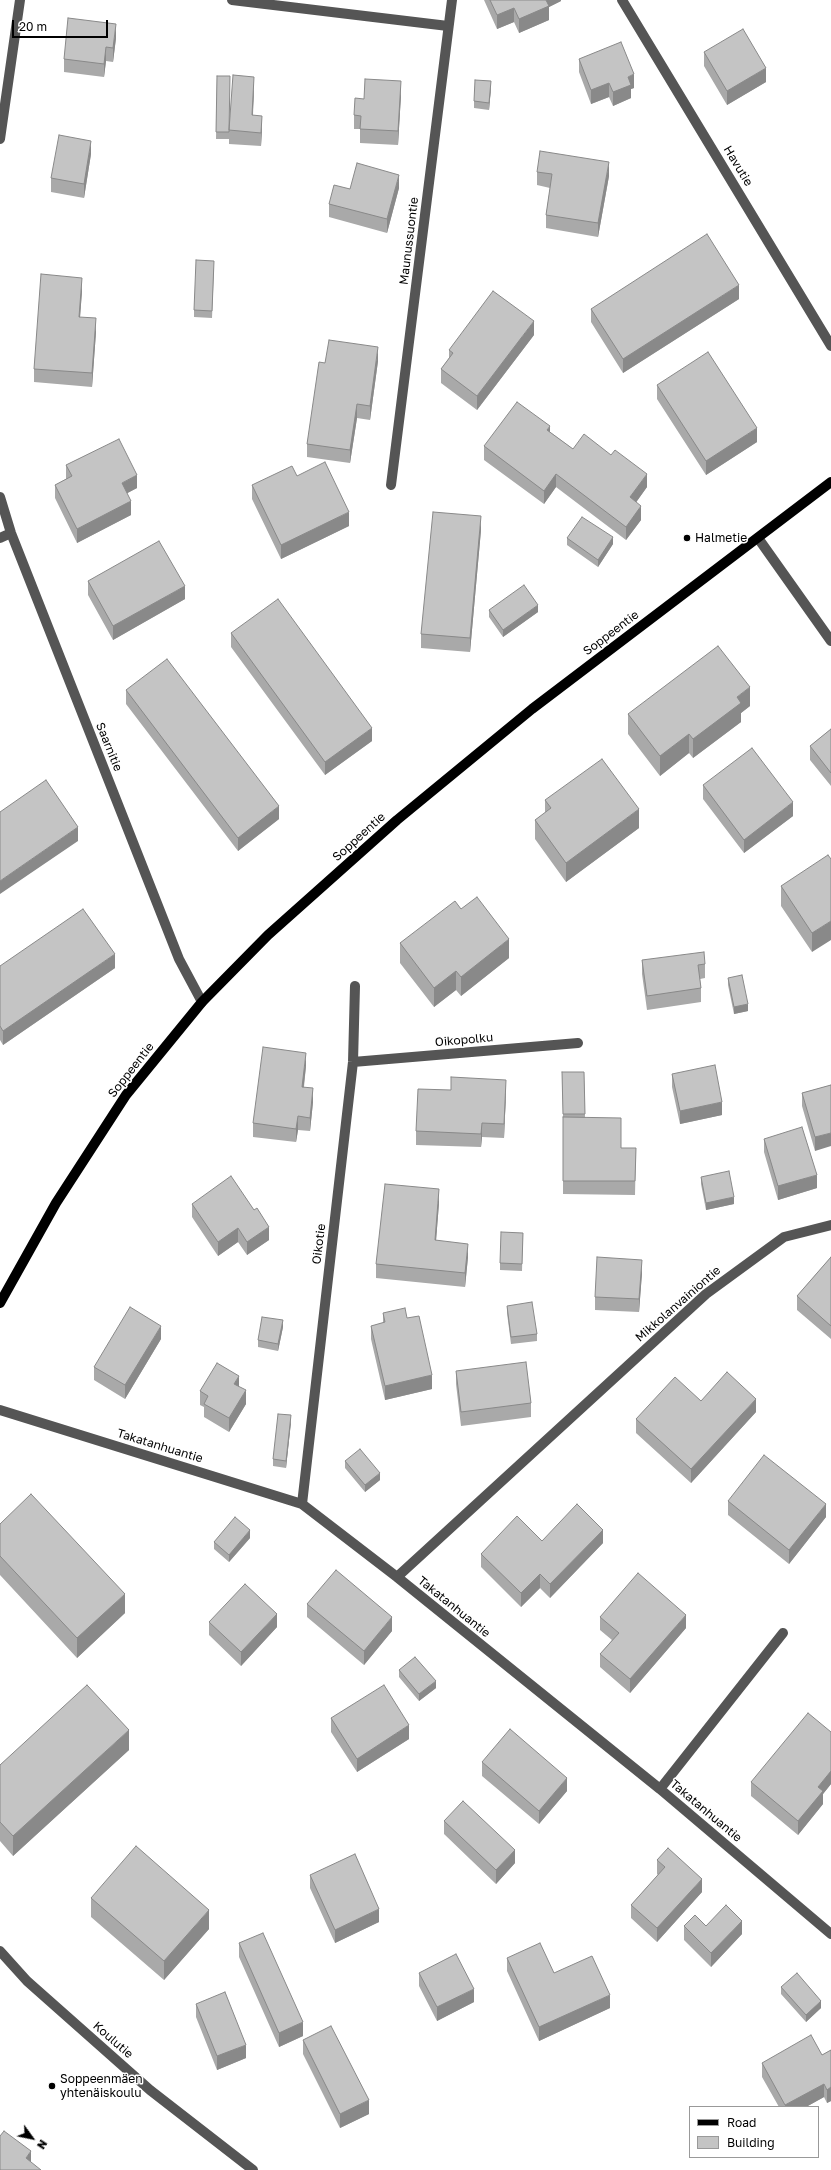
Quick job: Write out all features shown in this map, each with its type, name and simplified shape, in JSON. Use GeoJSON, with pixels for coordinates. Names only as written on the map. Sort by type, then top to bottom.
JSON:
{"type":"FeatureCollection","features":[{"type":"Feature","properties":{"kind":"main road","name":"Soppeentie"},"geometry":{"type":"LineString","coordinates":[[0,1302],[56,1203],[126,1095],[202,1002],[268,935],[404,815],[532,709],[831,482]]}},
{"type":"Feature","properties":{"kind":"street"},"geometry":{"type":"LineString","coordinates":[[0,139],[20,0]]}},
{"type":"Feature","properties":{"kind":"street"},"geometry":{"type":"LineString","coordinates":[[232,0],[448,26]]}},
{"type":"Feature","properties":{"kind":"street","name":"Maunussuontie"},"geometry":{"type":"LineString","coordinates":[[391,485],[452,0]]}},
{"type":"Feature","properties":{"kind":"street","name":"Havutie"},"geometry":{"type":"LineString","coordinates":[[622,0],[831,346]]}},
{"type":"Feature","properties":{"kind":"street","name":"Saarnitie"},"geometry":{"type":"LineString","coordinates":[[0,498],[11,533],[179,959],[202,1002]]}},
{"type":"Feature","properties":{"kind":"street"},"geometry":{"type":"LineString","coordinates":[[0,538],[11,533]]}},
{"type":"Feature","properties":{"kind":"street"},"geometry":{"type":"LineString","coordinates":[[758,538],[831,641]]}},
{"type":"Feature","properties":{"kind":"street","name":"Oikotie"},"geometry":{"type":"LineString","coordinates":[[302,1504],[353,1062],[355,986]]}},
{"type":"Feature","properties":{"kind":"street","name":"Oikopolku"},"geometry":{"type":"LineString","coordinates":[[353,1062],[578,1043]]}},
{"type":"Feature","properties":{"kind":"street","name":"Mikkolanvainiontie"},"geometry":{"type":"LineString","coordinates":[[397,1577],[706,1294],[784,1237],[831,1225]]}},
{"type":"Feature","properties":{"kind":"street","name":"Takatanhuantie"},"geometry":{"type":"LineString","coordinates":[[0,1410],[302,1504],[397,1577],[660,1789],[831,1934]]}},
{"type":"Feature","properties":{"kind":"street"},"geometry":{"type":"LineString","coordinates":[[660,1789],[783,1633]]}},
{"type":"Feature","properties":{"kind":"street","name":"Koulutie"},"geometry":{"type":"LineString","coordinates":[[2,1956],[27,1981],[150,2090],[253,2170]]}},
{"type":"Feature","properties":{"kind":"building"},"geometry":{"type":"Polygon","coordinates":[[[490,0],[546,0],[549,6],[519,19],[514,8],[497,15],[490,0]]]}},
{"type":"Feature","properties":{"kind":"building"},"geometry":{"type":"Polygon","coordinates":[[[68,18],[116,24],[113,48],[106,47],[104,64],[64,59],[68,18]]]}},
{"type":"Feature","properties":{"kind":"building"},"geometry":{"type":"Polygon","coordinates":[[[743,29],[766,68],[727,91],[704,52],[743,29]]]}},
{"type":"Feature","properties":{"kind":"building"},"geometry":{"type":"Polygon","coordinates":[[[621,42],[634,74],[628,77],[631,85],[613,92],[609,83],[591,90],[579,59],[621,42]]]}},
{"type":"Feature","properties":{"kind":"building"},"geometry":{"type":"Polygon","coordinates":[[[233,75],[254,77],[252,115],[262,116],[261,133],[229,130],[233,75]]]}},
{"type":"Feature","properties":{"kind":"building"},"geometry":{"type":"Polygon","coordinates":[[[217,76],[230,76],[229,132],[216,132],[217,76]]]}},
{"type":"Feature","properties":{"kind":"building"},"geometry":{"type":"Polygon","coordinates":[[[365,79],[401,81],[398,131],[360,129],[361,116],[354,115],[355,98],[364,99],[365,79]]]}},
{"type":"Feature","properties":{"kind":"building"},"geometry":{"type":"Polygon","coordinates":[[[475,80],[491,81],[489,103],[474,101],[475,80]]]}},
{"type":"Feature","properties":{"kind":"building"},"geometry":{"type":"Polygon","coordinates":[[[59,135],[91,141],[84,184],[51,178],[59,135]]]}},
{"type":"Feature","properties":{"kind":"building"},"geometry":{"type":"Polygon","coordinates":[[[540,151],[609,162],[598,223],[546,215],[552,174],[537,172],[540,151]]]}},
{"type":"Feature","properties":{"kind":"building"},"geometry":{"type":"Polygon","coordinates":[[[357,163],[399,175],[387,219],[329,204],[334,185],[350,189],[357,163]]]}},
{"type":"Feature","properties":{"kind":"building"},"geometry":{"type":"Polygon","coordinates":[[[707,234],[739,285],[623,359],[591,309],[707,234]]]}},
{"type":"Feature","properties":{"kind":"building"},"geometry":{"type":"Polygon","coordinates":[[[196,260],[214,261],[212,311],[194,310],[196,260]]]}},
{"type":"Feature","properties":{"kind":"building"},"geometry":{"type":"Polygon","coordinates":[[[41,274],[82,278],[79,317],[96,318],[92,373],[34,369],[41,274]]]}},
{"type":"Feature","properties":{"kind":"building"},"geometry":{"type":"Polygon","coordinates":[[[493,291],[534,321],[477,396],[441,369],[453,353],[449,350],[493,291]]]}},
{"type":"Feature","properties":{"kind":"building"},"geometry":{"type":"Polygon","coordinates":[[[329,340],[378,347],[370,406],[357,404],[350,450],[307,444],[319,362],[325,363],[329,340]]]}},
{"type":"Feature","properties":{"kind":"building"},"geometry":{"type":"Polygon","coordinates":[[[708,352],[757,428],[706,461],[657,385],[708,352]]]}},
{"type":"Feature","properties":{"kind":"building"},"geometry":{"type":"Polygon","coordinates":[[[517,402],[550,426],[547,430],[573,449],[584,434],[611,455],[615,450],[647,474],[630,497],[641,506],[626,527],[556,474],[544,491],[484,446],[517,402]]]}},
{"type":"Feature","properties":{"kind":"building"},"geometry":{"type":"Polygon","coordinates":[[[119,439],[137,475],[122,483],[131,501],[77,529],[55,485],[72,476],[66,465],[119,439]]]}},
{"type":"Feature","properties":{"kind":"building"},"geometry":{"type":"Polygon","coordinates":[[[325,462],[349,512],[281,545],[252,485],[292,466],[297,476],[325,462]]]}},
{"type":"Feature","properties":{"kind":"building"},"geometry":{"type":"Polygon","coordinates":[[[433,512],[481,516],[470,638],[421,634],[433,512]]]}},
{"type":"Feature","properties":{"kind":"building"},"geometry":{"type":"Polygon","coordinates":[[[582,517],[613,537],[598,560],[567,538],[582,517]]]}},
{"type":"Feature","properties":{"kind":"building"},"geometry":{"type":"Polygon","coordinates":[[[159,541],[185,586],[113,626],[88,581],[159,541]]]}},
{"type":"Feature","properties":{"kind":"building"},"geometry":{"type":"Polygon","coordinates":[[[524,585],[538,605],[503,630],[489,610],[524,585]]]}},
{"type":"Feature","properties":{"kind":"building"},"geometry":{"type":"Polygon","coordinates":[[[278,599],[372,728],[325,762],[231,633],[278,599]]]}},
{"type":"Feature","properties":{"kind":"building"},"geometry":{"type":"Polygon","coordinates":[[[718,646],[750,687],[737,697],[741,703],[693,739],[689,734],[660,756],[628,714],[718,646]]]}},
{"type":"Feature","properties":{"kind":"building"},"geometry":{"type":"Polygon","coordinates":[[[167,659],[279,806],[238,838],[126,690],[167,659]]]}},
{"type":"Feature","properties":{"kind":"building"},"geometry":{"type":"Polygon","coordinates":[[[831,729],[831,773],[810,746],[831,729]]]}},
{"type":"Feature","properties":{"kind":"building"},"geometry":{"type":"Polygon","coordinates":[[[752,748],[793,802],[744,840],[703,785],[752,748]]]}},
{"type":"Feature","properties":{"kind":"building"},"geometry":{"type":"Polygon","coordinates":[[[602,759],[639,809],[566,863],[535,820],[551,808],[545,800],[602,759]]]}},
{"type":"Feature","properties":{"kind":"building"},"geometry":{"type":"Polygon","coordinates":[[[46,780],[78,827],[0,881],[0,812],[46,780]]]}},
{"type":"Feature","properties":{"kind":"building"},"geometry":{"type":"Polygon","coordinates":[[[828,855],[831,859],[831,921],[812,933],[781,886],[828,855]]]}},
{"type":"Feature","properties":{"kind":"building"},"geometry":{"type":"Polygon","coordinates":[[[477,897],[509,939],[461,977],[456,971],[434,988],[400,943],[455,901],[461,909],[477,897]]]}},
{"type":"Feature","properties":{"kind":"building"},"geometry":{"type":"Polygon","coordinates":[[[83,909],[115,954],[3,1031],[0,1026],[0,966],[83,909]]]}},
{"type":"Feature","properties":{"kind":"building"},"geometry":{"type":"Polygon","coordinates":[[[704,952],[705,964],[698,965],[701,988],[647,996],[642,960],[704,952]]]}},
{"type":"Feature","properties":{"kind":"building"},"geometry":{"type":"Polygon","coordinates":[[[742,975],[748,1004],[734,1007],[728,978],[742,975]]]}},
{"type":"Feature","properties":{"kind":"building"},"geometry":{"type":"Polygon","coordinates":[[[263,1047],[306,1053],[302,1087],[313,1088],[310,1118],[298,1116],[296,1129],[253,1123],[263,1047]]]}},
{"type":"Feature","properties":{"kind":"building"},"geometry":{"type":"Polygon","coordinates":[[[715,1065],[722,1102],[680,1111],[672,1074],[715,1065]]]}},
{"type":"Feature","properties":{"kind":"building"},"geometry":{"type":"Polygon","coordinates":[[[562,1072],[584,1072],[585,1114],[563,1114],[562,1072]]]}},
{"type":"Feature","properties":{"kind":"building"},"geometry":{"type":"Polygon","coordinates":[[[451,1077],[506,1080],[504,1124],[482,1123],[481,1134],[416,1131],[418,1089],[451,1090],[451,1077]]]}},
{"type":"Feature","properties":{"kind":"building"},"geometry":{"type":"Polygon","coordinates":[[[831,1085],[831,1133],[815,1137],[802,1093],[831,1085]]]}},
{"type":"Feature","properties":{"kind":"building"},"geometry":{"type":"Polygon","coordinates":[[[563,1117],[621,1118],[621,1148],[636,1148],[635,1181],[563,1181],[563,1117]]]}},
{"type":"Feature","properties":{"kind":"building"},"geometry":{"type":"Polygon","coordinates":[[[802,1127],[817,1175],[778,1186],[764,1139],[802,1127]]]}},
{"type":"Feature","properties":{"kind":"building"},"geometry":{"type":"Polygon","coordinates":[[[729,1171],[734,1197],[706,1203],[701,1177],[729,1171]]]}},
{"type":"Feature","properties":{"kind":"building"},"geometry":{"type":"Polygon","coordinates":[[[231,1176],[254,1210],[257,1208],[269,1227],[247,1242],[238,1228],[218,1242],[192,1204],[231,1176]]]}},
{"type":"Feature","properties":{"kind":"building"},"geometry":{"type":"Polygon","coordinates":[[[385,1184],[439,1189],[435,1240],[468,1244],[465,1273],[376,1264],[385,1184]]]}},
{"type":"Feature","properties":{"kind":"building"},"geometry":{"type":"Polygon","coordinates":[[[501,1232],[523,1233],[522,1264],[500,1263],[501,1232]]]}},
{"type":"Feature","properties":{"kind":"building"},"geometry":{"type":"Polygon","coordinates":[[[597,1257],[642,1260],[639,1299],[595,1297],[597,1257]]]}},
{"type":"Feature","properties":{"kind":"building"},"geometry":{"type":"Polygon","coordinates":[[[831,1257],[831,1326],[797,1296],[831,1257]]]}},
{"type":"Feature","properties":{"kind":"building"},"geometry":{"type":"Polygon","coordinates":[[[532,1302],[537,1334],[511,1337],[507,1306],[532,1302]]]}},
{"type":"Feature","properties":{"kind":"building"},"geometry":{"type":"Polygon","coordinates":[[[130,1307],[161,1326],[125,1385],[94,1367],[130,1307]]]}},
{"type":"Feature","properties":{"kind":"building"},"geometry":{"type":"Polygon","coordinates":[[[405,1308],[407,1318],[419,1316],[432,1375],[385,1386],[371,1326],[385,1322],[383,1313],[405,1308]]]}},
{"type":"Feature","properties":{"kind":"building"},"geometry":{"type":"Polygon","coordinates":[[[262,1317],[283,1320],[278,1344],[258,1340],[262,1317]]]}},
{"type":"Feature","properties":{"kind":"building"},"geometry":{"type":"Polygon","coordinates":[[[526,1362],[531,1403],[461,1412],[456,1371],[526,1362]]]}},
{"type":"Feature","properties":{"kind":"building"},"geometry":{"type":"Polygon","coordinates":[[[217,1363],[239,1376],[234,1384],[246,1390],[229,1418],[204,1404],[208,1396],[200,1391],[217,1363]]]}},
{"type":"Feature","properties":{"kind":"building"},"geometry":{"type":"Polygon","coordinates":[[[727,1372],[756,1399],[691,1469],[636,1419],[675,1377],[701,1401],[727,1372]]]}},
{"type":"Feature","properties":{"kind":"building"},"geometry":{"type":"Polygon","coordinates":[[[278,1414],[291,1415],[286,1461],[273,1459],[278,1414]]]}},
{"type":"Feature","properties":{"kind":"building"},"geometry":{"type":"Polygon","coordinates":[[[360,1449],[380,1473],[365,1485],[345,1461],[360,1449]]]}},
{"type":"Feature","properties":{"kind":"building"},"geometry":{"type":"Polygon","coordinates":[[[764,1455],[826,1504],[789,1550],[728,1501],[764,1455]]]}},
{"type":"Feature","properties":{"kind":"building"},"geometry":{"type":"Polygon","coordinates":[[[31,1494],[125,1594],[77,1638],[0,1556],[0,1524],[31,1494]]]}},
{"type":"Feature","properties":{"kind":"building"},"geometry":{"type":"Polygon","coordinates":[[[577,1504],[603,1530],[550,1584],[540,1574],[521,1593],[481,1554],[517,1516],[542,1541],[577,1504]]]}},
{"type":"Feature","properties":{"kind":"building"},"geometry":{"type":"Polygon","coordinates":[[[235,1517],[250,1530],[229,1555],[214,1542],[235,1517]]]}},
{"type":"Feature","properties":{"kind":"building"},"geometry":{"type":"Polygon","coordinates":[[[336,1570],[392,1617],[364,1651],[307,1604],[336,1570]]]}},
{"type":"Feature","properties":{"kind":"building"},"geometry":{"type":"Polygon","coordinates":[[[638,1573],[686,1615],[630,1679],[600,1654],[619,1633],[600,1617],[638,1573]]]}},
{"type":"Feature","properties":{"kind":"building"},"geometry":{"type":"Polygon","coordinates":[[[245,1584],[277,1614],[241,1652],[209,1622],[245,1584]]]}},
{"type":"Feature","properties":{"kind":"building"},"geometry":{"type":"Polygon","coordinates":[[[415,1657],[436,1681],[419,1694],[399,1670],[415,1657]]]}},
{"type":"Feature","properties":{"kind":"building"},"geometry":{"type":"Polygon","coordinates":[[[87,1685],[129,1730],[13,1836],[0,1822],[0,1765],[87,1685]]]}},
{"type":"Feature","properties":{"kind":"building"},"geometry":{"type":"Polygon","coordinates":[[[384,1685],[409,1725],[357,1759],[331,1718],[384,1685]]]}},
{"type":"Feature","properties":{"kind":"building"},"geometry":{"type":"Polygon","coordinates":[[[808,1713],[831,1732],[831,1771],[818,1787],[823,1791],[798,1821],[751,1782],[808,1713]]]}},
{"type":"Feature","properties":{"kind":"building"},"geometry":{"type":"Polygon","coordinates":[[[510,1729],[567,1778],[539,1811],[482,1762],[510,1729]]]}},
{"type":"Feature","properties":{"kind":"building"},"geometry":{"type":"Polygon","coordinates":[[[463,1801],[515,1850],[496,1870],[444,1821],[463,1801]]]}},
{"type":"Feature","properties":{"kind":"building"},"geometry":{"type":"Polygon","coordinates":[[[136,1846],[209,1910],[164,1961],[91,1898],[136,1846]]]}},
{"type":"Feature","properties":{"kind":"building"},"geometry":{"type":"Polygon","coordinates":[[[668,1848],[702,1879],[657,1928],[631,1905],[665,1867],[657,1860],[668,1848]]]}},
{"type":"Feature","properties":{"kind":"building"},"geometry":{"type":"Polygon","coordinates":[[[355,1854],[379,1909],[335,1930],[310,1875],[355,1854]]]}},
{"type":"Feature","properties":{"kind":"building"},"geometry":{"type":"Polygon","coordinates":[[[726,1905],[742,1921],[711,1953],[684,1926],[695,1915],[706,1926],[726,1905]]]}},
{"type":"Feature","properties":{"kind":"building"},"geometry":{"type":"Polygon","coordinates":[[[263,1933],[303,2022],[279,2033],[239,1943],[263,1933]]]}},
{"type":"Feature","properties":{"kind":"building"},"geometry":{"type":"Polygon","coordinates":[[[540,1943],[554,1973],[592,1956],[610,1995],[539,2027],[507,1958],[540,1943]]]}},
{"type":"Feature","properties":{"kind":"building"},"geometry":{"type":"Polygon","coordinates":[[[456,1954],[474,1989],[437,2007],[419,1973],[456,1954]]]}},
{"type":"Feature","properties":{"kind":"building"},"geometry":{"type":"Polygon","coordinates":[[[797,1973],[821,2001],[806,2015],[781,1987],[797,1973]]]}},
{"type":"Feature","properties":{"kind":"building"},"geometry":{"type":"Polygon","coordinates":[[[225,1992],[246,2045],[217,2056],[196,2004],[225,1992]]]}},
{"type":"Feature","properties":{"kind":"building"},"geometry":{"type":"Polygon","coordinates":[[[331,2026],[369,2100],[340,2114],[303,2040],[331,2026]]]}},
{"type":"Feature","properties":{"kind":"building"},"geometry":{"type":"Polygon","coordinates":[[[811,2035],[822,2055],[831,2050],[831,2087],[827,2090],[824,2084],[785,2105],[762,2063],[811,2035]]]}},
{"type":"Feature","properties":{"kind":"building"},"geometry":{"type":"Polygon","coordinates":[[[4,2131],[31,2151],[26,2158],[41,2170],[0,2170],[0,2136],[4,2131]]]}},
{"type":"Feature","properties":{"kind":"place","name":"Halmetie"},"geometry":{"type":"Point","coordinates":[687,538]}},
{"type":"Feature","properties":{"kind":"place","name":"Soppeenmäen yhtenäiskoulu"},"geometry":{"type":"Point","coordinates":[52,2086]}}]}
